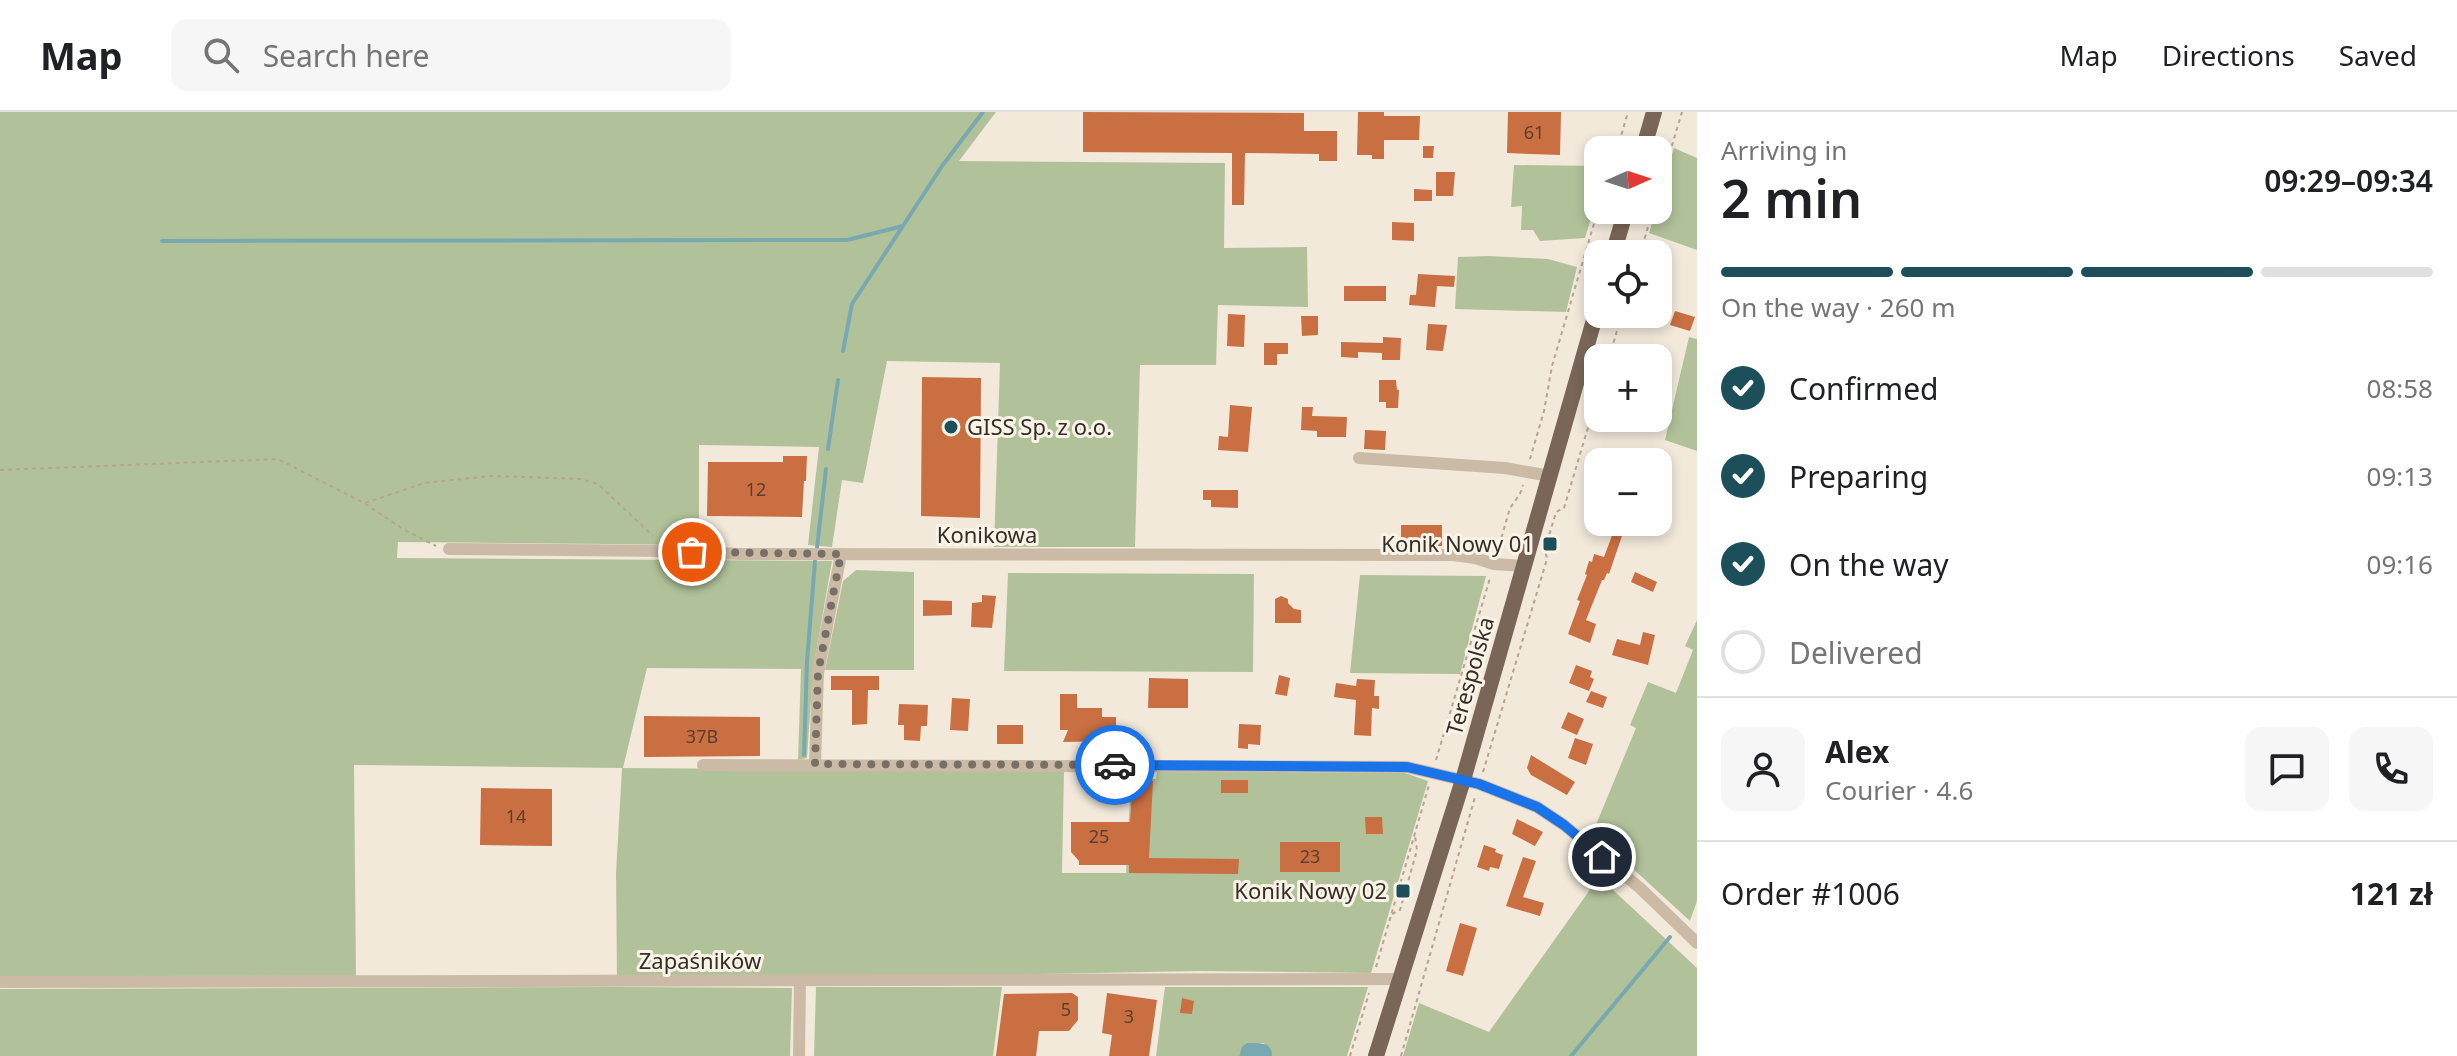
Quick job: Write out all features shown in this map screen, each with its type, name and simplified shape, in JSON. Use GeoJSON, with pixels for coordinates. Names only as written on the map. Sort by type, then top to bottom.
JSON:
{"type":"FeatureCollection","features":[{"type":"Feature","properties":{"kind":"main road"},"geometry":{"type":"LineString","coordinates":[[1647,136],[1654,112]]}},
{"type":"Feature","properties":{"kind":"main road","name":"Terespolska"},"geometry":{"type":"LineString","coordinates":[[1376,1056],[1400,979],[1471,782],[1524,566],[1592,328]]}},
{"type":"Feature","properties":{"kind":"street"},"geometry":{"type":"LineString","coordinates":[[1359,458],[1526,471],[1550,476]]}},
{"type":"Feature","properties":{"kind":"street","name":"Konikowa"},"geometry":{"type":"LineString","coordinates":[[449,549],[784,554],[1453,555],[1494,564],[1524,566]]}},
{"type":"Feature","properties":{"kind":"street"},"geometry":{"type":"LineString","coordinates":[[815,764],[818,673],[841,554]]}},
{"type":"Feature","properties":{"kind":"street"},"geometry":{"type":"LineString","coordinates":[[703,765],[1407,767],[1471,782],[1537,807],[1564,825],[1640,888],[1697,943]]}},
{"type":"Feature","properties":{"kind":"street","name":"Zapaśników"},"geometry":{"type":"LineString","coordinates":[[0,982],[1400,979]]}},
{"type":"Feature","properties":{"kind":"street"},"geometry":{"type":"LineString","coordinates":[[799,1056],[800,980]]}},
{"type":"Feature","properties":{"kind":"path"},"geometry":{"type":"LineString","coordinates":[[1621,136],[1628,112]]}},
{"type":"Feature","properties":{"kind":"path"},"geometry":{"type":"LineString","coordinates":[[1672,145],[1682,112]]}},
{"type":"Feature","properties":{"kind":"path"},"geometry":{"type":"LineString","coordinates":[[1350,1056],[1510,508],[1520,494],[1544,411],[1552,366],[1594,224]]}},
{"type":"Feature","properties":{"kind":"path"},"geometry":{"type":"LineString","coordinates":[[1401,1056],[1471,782],[1547,559],[1545,549],[1556,512],[1564,508],[1587,432]]}},
{"type":"Feature","properties":{"kind":"path"},"geometry":{"type":"LineString","coordinates":[[0,470],[278,459],[364,503],[420,539],[449,549]]}},
{"type":"Feature","properties":{"kind":"path"},"geometry":{"type":"LineString","coordinates":[[364,503],[424,483],[451,480],[492,476],[581,479],[598,484],[668,551]]}},
{"type":"Feature","properties":{"kind":"path"},"geometry":{"type":"LineString","coordinates":[[1390,915],[1400,910],[1417,850],[1415,835]]}},
{"type":"Feature","properties":{"kind":"green space"},"geometry":{"type":"Polygon","coordinates":[[[0,112],[996,112],[959,161],[1225,163],[1224,248],[1307,247],[1308,307],[1218,305],[1216,365],[1140,365],[1135,547],[994,547],[1000,363],[887,361],[863,483],[842,480],[832,547],[808,545],[819,447],[699,445],[699,545],[398,542],[397,558],[832,561],[813,670],[807,758],[798,760],[801,669],[647,668],[623,768],[1064,771],[1062,873],[1126,873],[1131,778],[1156,779],[1157,771],[1405,773],[1428,781],[1371,973],[1199,971],[617,976],[616,873],[622,768],[354,765],[356,976],[0,977],[0,112]]]}},
{"type":"Feature","properties":{"kind":"green space"},"geometry":{"type":"Polygon","coordinates":[[[1674,148],[1697,158],[1697,250],[1649,233],[1652,224],[1672,224],[1674,148]]]}},
{"type":"Feature","properties":{"kind":"green space"},"geometry":{"type":"Polygon","coordinates":[[[1514,165],[1584,166],[1584,224],[1589,224],[1585,238],[1540,241],[1533,230],[1521,230],[1522,206],[1511,207],[1514,165]]]}},
{"type":"Feature","properties":{"kind":"green space"},"geometry":{"type":"Polygon","coordinates":[[[1458,257],[1548,259],[1577,267],[1566,312],[1455,309],[1458,257]]]}},
{"type":"Feature","properties":{"kind":"green space"},"geometry":{"type":"Polygon","coordinates":[[[1689,337],[1697,339],[1697,451],[1665,440],[1667,432],[1672,432],[1672,410],[1689,337]]]}},
{"type":"Feature","properties":{"kind":"green space"},"geometry":{"type":"Polygon","coordinates":[[[856,570],[914,572],[914,670],[825,670],[843,581],[856,570]]]}},
{"type":"Feature","properties":{"kind":"green space"},"geometry":{"type":"Polygon","coordinates":[[[1008,573],[1254,574],[1253,672],[1004,671],[1008,573]]]}},
{"type":"Feature","properties":{"kind":"green space"},"geometry":{"type":"Polygon","coordinates":[[[1360,575],[1486,576],[1460,674],[1350,673],[1360,575]]]}},
{"type":"Feature","properties":{"kind":"green space"},"geometry":{"type":"Polygon","coordinates":[[[1697,620],[1697,901],[1690,921],[1593,832],[1636,728],[1630,725],[1648,682],[1676,693],[1693,650],[1685,646],[1697,620]]]}},
{"type":"Feature","properties":{"kind":"green space"},"geometry":{"type":"Polygon","coordinates":[[[1599,877],[1697,968],[1697,1056],[1403,1056],[1419,1003],[1489,1032],[1599,877]]]}},
{"type":"Feature","properties":{"kind":"green space"},"geometry":{"type":"Polygon","coordinates":[[[816,987],[1002,987],[993,1056],[814,1056],[816,987]]]}},
{"type":"Feature","properties":{"kind":"green space"},"geometry":{"type":"Polygon","coordinates":[[[1165,987],[1368,987],[1347,1056],[1272,1056],[1264,1043],[1251,1043],[1239,1056],[1156,1056],[1165,987]]]}},
{"type":"Feature","properties":{"kind":"green space"},"geometry":{"type":"Polygon","coordinates":[[[792,988],[790,1056],[0,1056],[0,989],[792,988]]]}},
{"type":"Feature","properties":{"kind":"water"},"geometry":{"type":"Polygon","coordinates":[[[1247,1043],[1267,1045],[1272,1056],[1239,1056],[1247,1043]]]}},
{"type":"Feature","properties":{"kind":"building"},"geometry":{"type":"Polygon","coordinates":[[[1083,112],[1304,113],[1304,131],[1337,131],[1337,161],[1319,161],[1319,154],[1245,153],[1244,205],[1232,205],[1232,153],[1083,152],[1083,112]]]}},
{"type":"Feature","properties":{"kind":"building"},"geometry":{"type":"Polygon","coordinates":[[[1358,112],[1420,116],[1419,140],[1384,140],[1384,159],[1357,155],[1358,112]]]}},
{"type":"Feature","properties":{"kind":"building"},"geometry":{"type":"Polygon","coordinates":[[[1508,112],[1561,112],[1560,155],[1507,153],[1508,112]]]}},
{"type":"Feature","properties":{"kind":"building"},"geometry":{"type":"Polygon","coordinates":[[[1423,146],[1434,146],[1433,158],[1423,158],[1423,146]]]}},
{"type":"Feature","properties":{"kind":"building"},"geometry":{"type":"Polygon","coordinates":[[[1436,172],[1455,172],[1453,196],[1436,196],[1436,172]]]}},
{"type":"Feature","properties":{"kind":"building"},"geometry":{"type":"Polygon","coordinates":[[[1414,189],[1432,190],[1432,201],[1414,201],[1414,189]]]}},
{"type":"Feature","properties":{"kind":"building"},"geometry":{"type":"Polygon","coordinates":[[[1392,222],[1414,223],[1414,241],[1392,240],[1392,222]]]}},
{"type":"Feature","properties":{"kind":"building"},"geometry":{"type":"Polygon","coordinates":[[[1418,274],[1455,276],[1454,287],[1437,286],[1435,307],[1409,305],[1410,295],[1416,295],[1418,274]]]}},
{"type":"Feature","properties":{"kind":"building"},"geometry":{"type":"Polygon","coordinates":[[[1344,286],[1386,286],[1386,301],[1344,301],[1344,286]]]}},
{"type":"Feature","properties":{"kind":"building"},"geometry":{"type":"Polygon","coordinates":[[[1675,311],[1695,317],[1690,331],[1672,326],[1675,311]]]}},
{"type":"Feature","properties":{"kind":"building"},"geometry":{"type":"Polygon","coordinates":[[[1228,314],[1245,315],[1244,347],[1227,346],[1228,314]]]}},
{"type":"Feature","properties":{"kind":"building"},"geometry":{"type":"Polygon","coordinates":[[[1301,316],[1318,316],[1318,335],[1302,336],[1301,316]]]}},
{"type":"Feature","properties":{"kind":"building"},"geometry":{"type":"Polygon","coordinates":[[[1428,324],[1447,325],[1443,351],[1426,350],[1428,324]]]}},
{"type":"Feature","properties":{"kind":"building"},"geometry":{"type":"Polygon","coordinates":[[[1383,337],[1401,338],[1400,360],[1382,360],[1382,353],[1358,352],[1358,358],[1341,357],[1341,342],[1383,343],[1383,337]]]}},
{"type":"Feature","properties":{"kind":"building"},"geometry":{"type":"Polygon","coordinates":[[[1264,343],[1288,343],[1288,354],[1277,354],[1277,365],[1264,365],[1264,343]]]}},
{"type":"Feature","properties":{"kind":"building","name":"GISS Sp. z o.o."},"geometry":{"type":"Polygon","coordinates":[[[922,377],[981,378],[980,518],[921,516],[922,377]]]}},
{"type":"Feature","properties":{"kind":"building"},"geometry":{"type":"Polygon","coordinates":[[[1379,380],[1396,380],[1398,408],[1386,408],[1386,402],[1379,402],[1379,380]]]}},
{"type":"Feature","properties":{"kind":"building"},"geometry":{"type":"Polygon","coordinates":[[[1230,405],[1252,407],[1248,452],[1218,450],[1219,436],[1228,437],[1230,405]]]}},
{"type":"Feature","properties":{"kind":"building"},"geometry":{"type":"Polygon","coordinates":[[[1302,407],[1313,407],[1312,416],[1347,417],[1346,437],[1317,437],[1317,431],[1301,430],[1302,407]]]}},
{"type":"Feature","properties":{"kind":"building"},"geometry":{"type":"Polygon","coordinates":[[[1365,430],[1386,431],[1385,450],[1364,449],[1365,430]]]}},
{"type":"Feature","properties":{"kind":"building"},"geometry":{"type":"Polygon","coordinates":[[[783,456],[807,456],[802,517],[707,516],[708,462],[783,462],[783,456]]]}},
{"type":"Feature","properties":{"kind":"building"},"geometry":{"type":"Polygon","coordinates":[[[1203,490],[1238,490],[1238,508],[1211,507],[1211,500],[1203,500],[1203,490]]]}},
{"type":"Feature","properties":{"kind":"building"},"geometry":{"type":"Polygon","coordinates":[[[1401,525],[1442,525],[1442,546],[1401,546],[1401,525]]]}},
{"type":"Feature","properties":{"kind":"building"},"geometry":{"type":"Polygon","coordinates":[[[1612,536],[1622,536],[1609,574],[1602,580],[1586,620],[1596,624],[1590,643],[1568,634],[1580,601],[1577,600],[1589,561],[1592,562],[1594,554],[1604,557],[1612,536]]]}},
{"type":"Feature","properties":{"kind":"building"},"geometry":{"type":"Polygon","coordinates":[[[1635,572],[1657,582],[1653,592],[1631,582],[1635,572]]]}},
{"type":"Feature","properties":{"kind":"building"},"geometry":{"type":"Polygon","coordinates":[[[982,595],[996,596],[992,628],[971,627],[972,603],[982,602],[982,595]]]}},
{"type":"Feature","properties":{"kind":"building"},"geometry":{"type":"Polygon","coordinates":[[[1281,596],[1288,599],[1294,609],[1301,610],[1301,623],[1275,623],[1275,599],[1281,596]]]}},
{"type":"Feature","properties":{"kind":"building"},"geometry":{"type":"Polygon","coordinates":[[[923,600],[952,601],[952,615],[923,616],[923,600]]]}},
{"type":"Feature","properties":{"kind":"building"},"geometry":{"type":"Polygon","coordinates":[[[1643,632],[1655,635],[1648,665],[1612,655],[1617,639],[1640,645],[1643,632]]]}},
{"type":"Feature","properties":{"kind":"building"},"geometry":{"type":"Polygon","coordinates":[[[1576,665],[1592,671],[1590,677],[1594,679],[1589,691],[1569,683],[1576,665]]]}},
{"type":"Feature","properties":{"kind":"building"},"geometry":{"type":"Polygon","coordinates":[[[1279,675],[1290,678],[1287,696],[1275,694],[1279,675]]]}},
{"type":"Feature","properties":{"kind":"building"},"geometry":{"type":"Polygon","coordinates":[[[831,676],[879,676],[879,690],[868,690],[867,724],[852,725],[852,690],[831,690],[831,676]]]}},
{"type":"Feature","properties":{"kind":"building"},"geometry":{"type":"Polygon","coordinates":[[[1149,678],[1188,679],[1188,708],[1148,708],[1149,678]]]}},
{"type":"Feature","properties":{"kind":"building"},"geometry":{"type":"Polygon","coordinates":[[[1357,679],[1375,680],[1374,696],[1379,696],[1379,709],[1372,708],[1371,736],[1354,735],[1356,700],[1334,697],[1336,683],[1356,686],[1357,679]]]}},
{"type":"Feature","properties":{"kind":"building"},"geometry":{"type":"Polygon","coordinates":[[[1591,691],[1607,697],[1603,708],[1586,702],[1591,691]]]}},
{"type":"Feature","properties":{"kind":"building"},"geometry":{"type":"Polygon","coordinates":[[[1060,694],[1077,694],[1077,708],[1102,708],[1102,717],[1116,717],[1116,741],[1063,742],[1068,730],[1060,730],[1060,694]]]}},
{"type":"Feature","properties":{"kind":"building"},"geometry":{"type":"Polygon","coordinates":[[[952,698],[970,699],[968,731],[950,730],[952,698]]]}},
{"type":"Feature","properties":{"kind":"building"},"geometry":{"type":"Polygon","coordinates":[[[899,704],[928,705],[927,726],[921,726],[920,741],[904,740],[904,725],[898,725],[899,704]]]}},
{"type":"Feature","properties":{"kind":"building"},"geometry":{"type":"Polygon","coordinates":[[[1568,712],[1584,719],[1577,735],[1561,728],[1568,712]]]}},
{"type":"Feature","properties":{"kind":"building"},"geometry":{"type":"Polygon","coordinates":[[[644,716],[760,717],[760,756],[644,757],[644,716]]]}},
{"type":"Feature","properties":{"kind":"building"},"geometry":{"type":"Polygon","coordinates":[[[1239,724],[1261,725],[1260,745],[1248,744],[1248,749],[1238,748],[1239,724]]]}},
{"type":"Feature","properties":{"kind":"building"},"geometry":{"type":"Polygon","coordinates":[[[997,725],[1023,725],[1023,744],[997,744],[997,725]]]}},
{"type":"Feature","properties":{"kind":"building"},"geometry":{"type":"Polygon","coordinates":[[[1575,738],[1593,744],[1586,765],[1568,758],[1575,738]]]}},
{"type":"Feature","properties":{"kind":"building"},"geometry":{"type":"Polygon","coordinates":[[[1531,755],[1575,782],[1567,795],[1531,775],[1527,768],[1531,755]]]}},
{"type":"Feature","properties":{"kind":"building"},"geometry":{"type":"Polygon","coordinates":[[[1133,780],[1153,781],[1149,858],[1239,859],[1238,874],[1129,873],[1129,865],[1079,865],[1071,852],[1071,822],[1130,822],[1133,780]]]}},
{"type":"Feature","properties":{"kind":"building"},"geometry":{"type":"Polygon","coordinates":[[[1221,780],[1248,780],[1248,793],[1221,793],[1221,780]]]}},
{"type":"Feature","properties":{"kind":"building"},"geometry":{"type":"Polygon","coordinates":[[[481,788],[552,789],[552,846],[480,845],[481,788]]]}},
{"type":"Feature","properties":{"kind":"building"},"geometry":{"type":"Polygon","coordinates":[[[1365,817],[1382,817],[1383,834],[1366,834],[1365,817]]]}},
{"type":"Feature","properties":{"kind":"building"},"geometry":{"type":"Polygon","coordinates":[[[1517,819],[1543,832],[1535,846],[1512,834],[1517,819]]]}},
{"type":"Feature","properties":{"kind":"building"},"geometry":{"type":"Polygon","coordinates":[[[1280,842],[1340,842],[1340,872],[1280,872],[1280,842]]]}},
{"type":"Feature","properties":{"kind":"building"},"geometry":{"type":"Polygon","coordinates":[[[1484,845],[1503,855],[1499,869],[1490,867],[1489,871],[1477,867],[1484,845]]]}},
{"type":"Feature","properties":{"kind":"building"},"geometry":{"type":"Polygon","coordinates":[[[1523,857],[1536,861],[1523,897],[1544,903],[1540,916],[1506,906],[1523,857]]]}},
{"type":"Feature","properties":{"kind":"building"},"geometry":{"type":"Polygon","coordinates":[[[1460,923],[1477,928],[1463,976],[1446,971],[1460,923]]]}},
{"type":"Feature","properties":{"kind":"building"},"geometry":{"type":"Polygon","coordinates":[[[1072,993],[1078,997],[1078,1020],[1069,1031],[1039,1031],[1036,1056],[996,1056],[1004,994],[1072,993]]]}},
{"type":"Feature","properties":{"kind":"building"},"geometry":{"type":"Polygon","coordinates":[[[1107,993],[1157,1000],[1149,1056],[1109,1056],[1112,1035],[1102,1033],[1107,993]]]}},
{"type":"Feature","properties":{"kind":"building"},"geometry":{"type":"Polygon","coordinates":[[[1182,998],[1194,1001],[1192,1014],[1180,1013],[1182,998]]]}},
{"type":"Feature","properties":{"kind":"waterway"},"geometry":{"type":"LineString","coordinates":[[843,351],[852,304],[942,166],[983,112]]}},
{"type":"Feature","properties":{"kind":"waterway"},"geometry":{"type":"LineString","coordinates":[[162,241],[847,240],[903,226]]}},
{"type":"Feature","properties":{"kind":"waterway"},"geometry":{"type":"LineString","coordinates":[[828,449],[838,380]]}},
{"type":"Feature","properties":{"kind":"waterway"},"geometry":{"type":"LineString","coordinates":[[817,548],[826,469]]}},
{"type":"Feature","properties":{"kind":"waterway"},"geometry":{"type":"LineString","coordinates":[[804,755],[815,561]]}},
{"type":"Feature","properties":{"kind":"waterway"},"geometry":{"type":"LineString","coordinates":[[1571,1056],[1670,937]]}},
{"type":"Feature","properties":{"kind":"way so far"},"geometry":{"type":"LineString","coordinates":[[692,552],[841,554],[818,673],[815,764],[1115,765]]}},
{"type":"Feature","properties":{"kind":"place","name":"GISS Sp. z o.o."},"geometry":{"type":"Point","coordinates":[951,427]}},
{"type":"Feature","properties":{"kind":"place","name":"Konik Nowy 01"},"geometry":{"type":"Point","coordinates":[1550,544]}},
{"type":"Feature","properties":{"kind":"place","name":"Konik Nowy 02"},"geometry":{"type":"Point","coordinates":[1403,891]}},
{"type":"Feature","properties":{"kind":"route"},"geometry":{"type":"LineString","coordinates":[[1115,765],[1407,767],[1479,784],[1537,807],[1602,857]]}}]}
